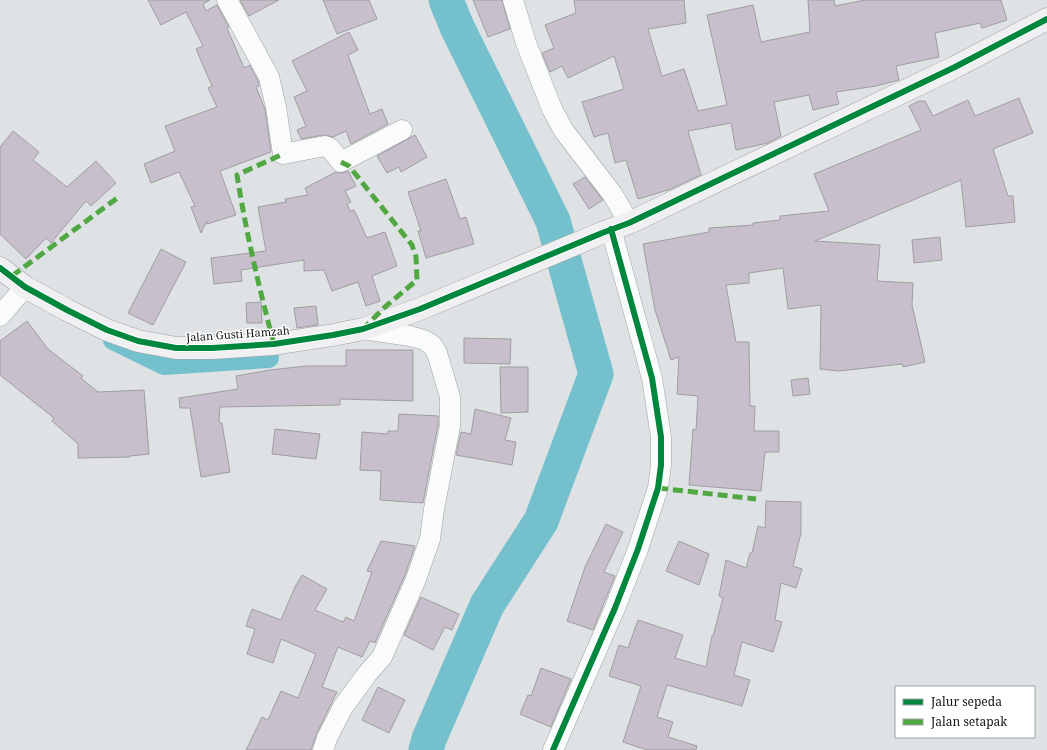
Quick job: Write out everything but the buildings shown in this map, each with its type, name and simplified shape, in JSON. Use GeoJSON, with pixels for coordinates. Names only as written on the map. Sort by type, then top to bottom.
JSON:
{"type":"FeatureCollection","features":[{"type":"Feature","properties":{"kind":"street"},"geometry":{"type":"LineString","coordinates":[[226,0],[269,77],[276,107],[283,154],[325,146],[330,148],[340,162],[402,130]]}},
{"type":"Feature","properties":{"kind":"street"},"geometry":{"type":"LineString","coordinates":[[513,0],[526,43],[552,109],[564,131],[613,195],[614,228],[642,346],[652,378],[661,437],[661,464],[658,488],[638,549],[615,608],[553,750]]}},
{"type":"Feature","properties":{"kind":"street","name":"Jalan Gusti Hamzah"},"geometry":{"type":"LineString","coordinates":[[0,268],[25,286],[108,330],[138,341],[176,348],[212,348],[274,344],[363,329],[420,309],[462,290],[614,228],[955,67],[1047,19]]}},
{"type":"Feature","properties":{"kind":"street"},"geometry":{"type":"LineString","coordinates":[[0,316],[25,286]]}},
{"type":"Feature","properties":{"kind":"street"},"geometry":{"type":"LineString","coordinates":[[322,750],[343,707],[367,674],[382,657],[416,579],[430,539],[434,509],[450,426],[450,397],[438,353],[432,345],[424,340],[363,329]]}},
{"type":"Feature","properties":{"kind":"waterway"},"geometry":{"type":"LineString","coordinates":[[426,750],[429,739],[487,605],[541,521],[596,374],[553,221],[457,27],[446,0]]}},
{"type":"Feature","properties":{"kind":"waterway"},"geometry":{"type":"LineString","coordinates":[[113,340],[164,365],[269,358]]}},
{"type":"Feature","properties":{"kind":"marked path"},"geometry":{"type":"LineString","coordinates":[[274,344],[253,260],[237,175],[283,154]]}},
{"type":"Feature","properties":{"kind":"marked path"},"geometry":{"type":"LineString","coordinates":[[341,162],[349,166],[412,245],[416,257],[417,280],[386,306],[366,326]]}},
{"type":"Feature","properties":{"kind":"marked path"},"geometry":{"type":"LineString","coordinates":[[12,276],[120,196]]}},
{"type":"Feature","properties":{"kind":"marked path"},"geometry":{"type":"LineString","coordinates":[[658,488],[756,499]]}},
{"type":"Feature","properties":{"kind":"cycle path"},"geometry":{"type":"LineString","coordinates":[[0,268],[25,287],[107,330],[138,341],[176,348],[212,348],[274,344],[363,329],[420,309],[629,223],[955,67],[1047,19]]}},
{"type":"Feature","properties":{"kind":"cycle path"},"geometry":{"type":"LineString","coordinates":[[553,750],[615,608],[638,549],[658,488],[661,465],[661,437],[652,378],[611,229]]}}]}
